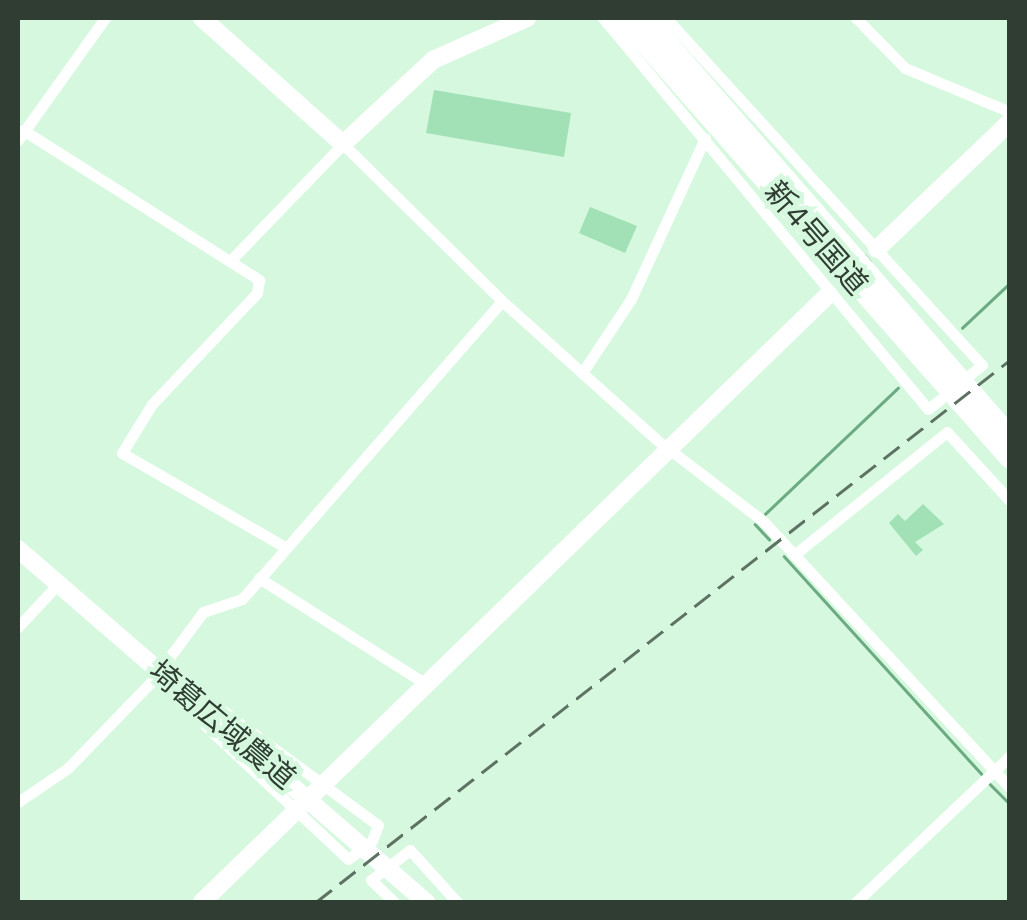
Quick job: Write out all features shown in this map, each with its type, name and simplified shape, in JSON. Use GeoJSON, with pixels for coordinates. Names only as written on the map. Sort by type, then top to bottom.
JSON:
{"type":"FeatureCollection","features":[{"type":"Feature","properties":{"kind":"highway","name":"新4号国道"},"geometry":{"type":"LineString","coordinates":[[622,18],[974,406],[1010,458]]}},
{"type":"Feature","properties":{"kind":"highway","name":"新4号国道"},"geometry":{"type":"LineString","coordinates":[[646,18],[957,387]]}},
{"type":"Feature","properties":{"kind":"highway","name":"新4号国道"},"geometry":{"type":"LineString","coordinates":[[974,406],[1010,436]]}},
{"type":"Feature","properties":{"kind":"street"},"geometry":{"type":"LineString","coordinates":[[106,18],[20,135],[259,280],[257,293],[152,404],[122,453],[286,546]]}},
{"type":"Feature","properties":{"kind":"street"},"geometry":{"type":"LineString","coordinates":[[202,18],[343,144],[502,301],[582,373],[668,448],[763,521],[1010,788]]}},
{"type":"Feature","properties":{"kind":"street"},"geometry":{"type":"LineString","coordinates":[[231,260],[343,144],[434,60],[526,18]]}},
{"type":"Feature","properties":{"kind":"street"},"geometry":{"type":"LineString","coordinates":[[603,18],[834,289],[928,409],[982,365],[873,253],[666,18]]}},
{"type":"Feature","properties":{"kind":"street"},"geometry":{"type":"LineString","coordinates":[[856,18],[905,68],[1008,114],[873,253]]}},
{"type":"Feature","properties":{"kind":"street"},"geometry":{"type":"LineString","coordinates":[[582,373],[631,299],[704,138]]}},
{"type":"Feature","properties":{"kind":"street"},"geometry":{"type":"LineString","coordinates":[[202,902],[834,289]]}},
{"type":"Feature","properties":{"kind":"street"},"geometry":{"type":"LineString","coordinates":[[18,802],[68,768],[158,672],[203,612],[242,599],[502,301]]}},
{"type":"Feature","properties":{"kind":"street"},"geometry":{"type":"LineString","coordinates":[[794,555],[947,432],[1010,500]]}},
{"type":"Feature","properties":{"kind":"street","name":"埼葛広域農道"},"geometry":{"type":"LineString","coordinates":[[18,548],[426,902]]}},
{"type":"Feature","properties":{"kind":"street"},"geometry":{"type":"LineString","coordinates":[[259,578],[426,684]]}},
{"type":"Feature","properties":{"kind":"street"},"geometry":{"type":"LineString","coordinates":[[18,627],[58,584]]}},
{"type":"Feature","properties":{"kind":"street"},"geometry":{"type":"LineString","coordinates":[[214,705],[232,714],[378,824],[362,852],[348,859],[294,812],[206,726],[207,712],[214,705]]}},
{"type":"Feature","properties":{"kind":"street"},"geometry":{"type":"LineString","coordinates":[[856,902],[1010,756]]}},
{"type":"Feature","properties":{"kind":"street"},"geometry":{"type":"LineString","coordinates":[[394,902],[370,880],[410,850],[457,902]]}},
{"type":"Feature","properties":{"kind":"building"},"geometry":{"type":"Polygon","coordinates":[[[434,90],[571,113],[564,157],[426,133],[434,90]]]}},
{"type":"Feature","properties":{"kind":"building"},"geometry":{"type":"Polygon","coordinates":[[[590,207],[637,226],[625,253],[579,233],[590,207]]]}},
{"type":"Feature","properties":{"kind":"building"},"geometry":{"type":"Polygon","coordinates":[[[923,504],[944,524],[915,542],[923,550],[916,556],[889,523],[898,514],[905,521],[923,504]]]}},
{"type":"Feature","properties":{"kind":"waterway"},"geometry":{"type":"LineString","coordinates":[[962,328],[1010,283]]}},
{"type":"Feature","properties":{"kind":"waterway"},"geometry":{"type":"LineString","coordinates":[[765,514],[898,388]]}},
{"type":"Feature","properties":{"kind":"waterway"},"geometry":{"type":"LineString","coordinates":[[755,524],[769,539]]}},
{"type":"Feature","properties":{"kind":"waterway"},"geometry":{"type":"LineString","coordinates":[[784,556],[982,774]]}},
{"type":"Feature","properties":{"kind":"waterway"},"geometry":{"type":"LineString","coordinates":[[989,783],[1010,804]]}},
{"type":"Feature","properties":{"kind":"tunnel"},"geometry":{"type":"LineString","coordinates":[[838,284],[869,257]]}},
{"type":"Feature","properties":{"kind":"railway"},"geometry":{"type":"LineString","coordinates":[[316,902],[1010,360]]}}]}
